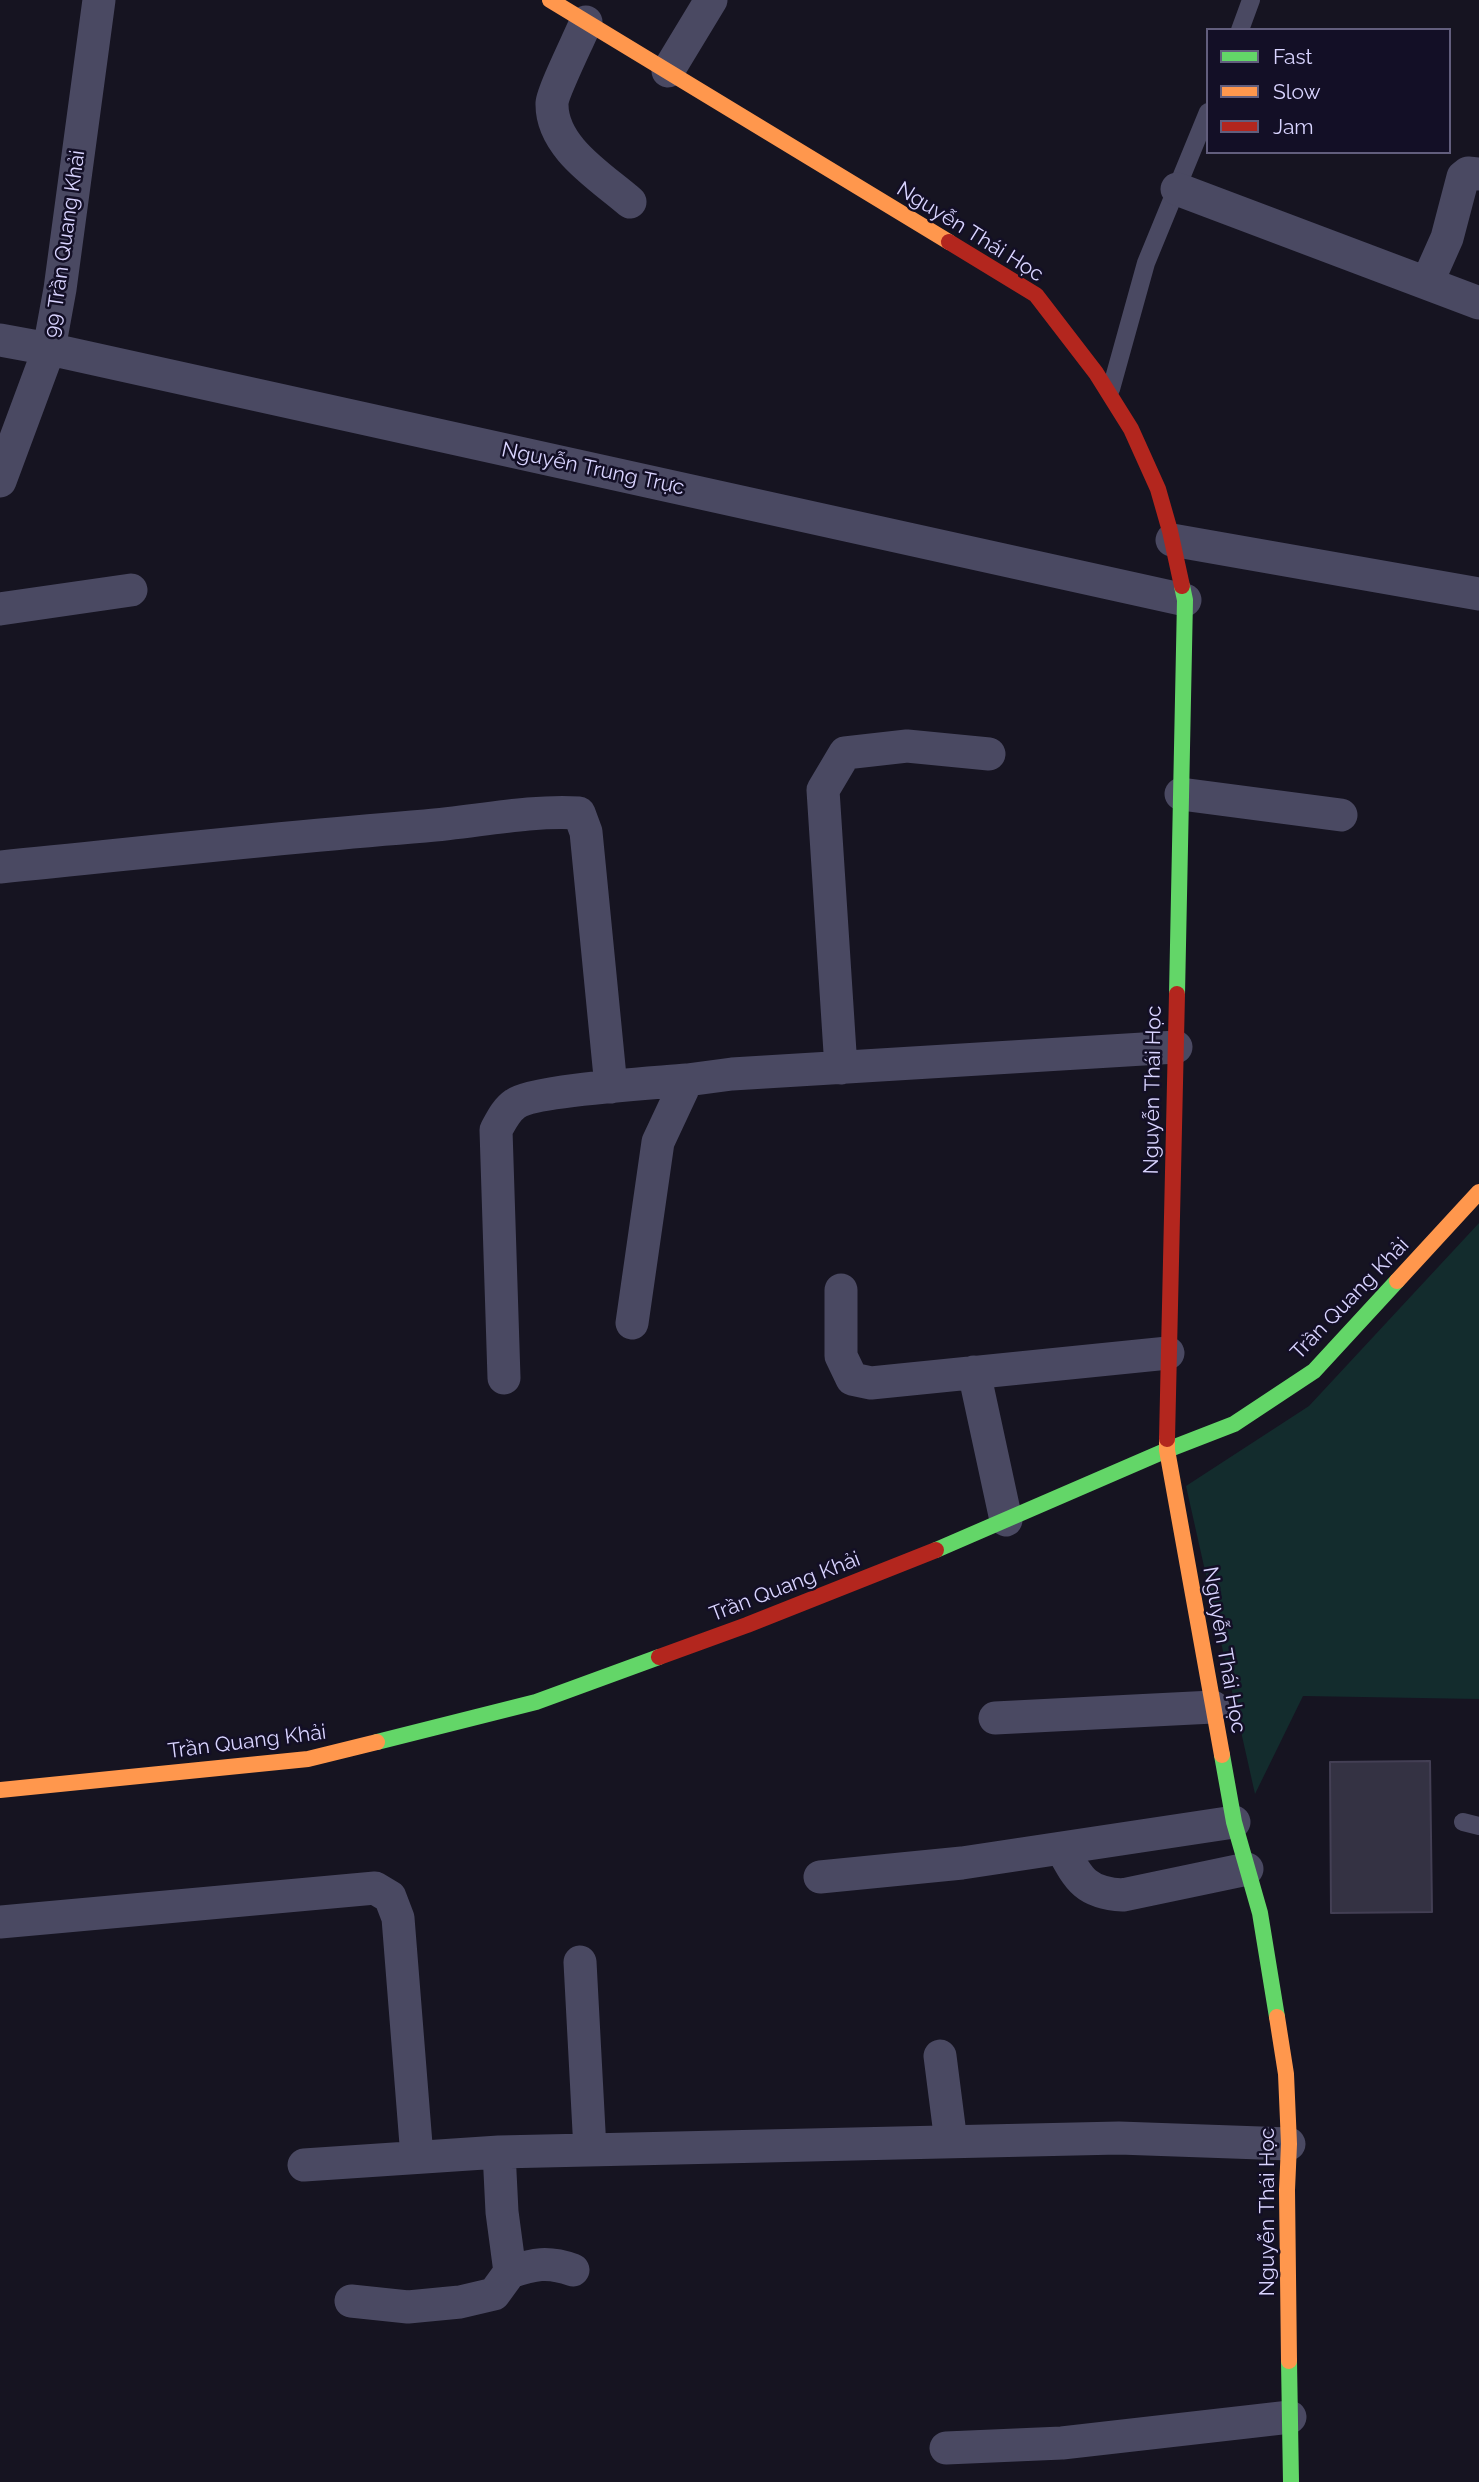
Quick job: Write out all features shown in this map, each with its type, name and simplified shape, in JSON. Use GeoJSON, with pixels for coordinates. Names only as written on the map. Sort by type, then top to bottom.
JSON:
{"type":"FeatureCollection","features":[{"type":"Feature","properties":{"kind":"street","name":"99 Trần Quang Khải"},"geometry":{"type":"LineString","coordinates":[[0,481],[49,349],[60,289],[99,0]]}},
{"type":"Feature","properties":{"kind":"street","name":"Nguyễn Thái Học"},"geometry":{"type":"LineString","coordinates":[[550,0],[1036,295],[1111,391],[1149,468],[1168,519],[1185,600],[1167,1450],[1234,1822],[1259,1913],[1286,2074],[1289,2144],[1287,2190],[1291,2482]]}},
{"type":"Feature","properties":{"kind":"street"},"geometry":{"type":"LineString","coordinates":[[668,71],[711,0]]}},
{"type":"Feature","properties":{"kind":"street"},"geometry":{"type":"LineString","coordinates":[[586,22],[552,101],[560,138],[631,202]]}},
{"type":"Feature","properties":{"kind":"street"},"geometry":{"type":"LineString","coordinates":[[1427,283],[1447,238],[1463,177],[1468,173],[1479,174]]}},
{"type":"Feature","properties":{"kind":"street"},"geometry":{"type":"LineString","coordinates":[[1177,189],[1479,303]]}},
{"type":"Feature","properties":{"kind":"street","name":"Nguyễn Trung Trực"},"geometry":{"type":"LineString","coordinates":[[0,340],[1185,600]]}},
{"type":"Feature","properties":{"kind":"street"},"geometry":{"type":"LineString","coordinates":[[1172,540],[1479,594]]}},
{"type":"Feature","properties":{"kind":"street"},"geometry":{"type":"LineString","coordinates":[[0,608],[131,590]]}},
{"type":"Feature","properties":{"kind":"street"},"geometry":{"type":"LineString","coordinates":[[841,1068],[823,790],[845,753],[907,746],[989,754]]}},
{"type":"Feature","properties":{"kind":"street"},"geometry":{"type":"LineString","coordinates":[[1181,794],[1341,815]]}},
{"type":"Feature","properties":{"kind":"street"},"geometry":{"type":"LineString","coordinates":[[0,867],[344,832],[467,823],[547,811],[579,813],[586,832],[611,1087]]}},
{"type":"Feature","properties":{"kind":"street"},"geometry":{"type":"LineString","coordinates":[[504,1378],[496,1130],[516,1102],[611,1087],[732,1074],[1175,1047]]}},
{"type":"Feature","properties":{"kind":"street"},"geometry":{"type":"LineString","coordinates":[[632,1323],[658,1142],[687,1080]]}},
{"type":"Feature","properties":{"kind":"street","name":"Trần Quang Khải"},"geometry":{"type":"LineString","coordinates":[[0,1790],[308,1759],[536,1702],[747,1625],[902,1564],[1234,1424],[1314,1371],[1479,1192]]}},
{"type":"Feature","properties":{"kind":"street"},"geometry":{"type":"LineString","coordinates":[[841,1290],[841,1356],[852,1379],[871,1383],[1168,1353]]}},
{"type":"Feature","properties":{"kind":"street"},"geometry":{"type":"LineString","coordinates":[[974,1372],[1006,1520]]}},
{"type":"Feature","properties":{"kind":"street"},"geometry":{"type":"LineString","coordinates":[[995,1718],[1213,1707]]}},
{"type":"Feature","properties":{"kind":"street"},"geometry":{"type":"LineString","coordinates":[[820,1877],[962,1863],[1234,1822]]}},
{"type":"Feature","properties":{"kind":"street"},"geometry":{"type":"LineString","coordinates":[[1062,1849],[1075,1873],[1088,1887],[1103,1894],[1124,1895],[1247,1869]]}},
{"type":"Feature","properties":{"kind":"street"},"geometry":{"type":"LineString","coordinates":[[0,1922],[375,1888],[390,1896],[398,1918],[417,2157]]}},
{"type":"Feature","properties":{"kind":"street"},"geometry":{"type":"LineString","coordinates":[[580,1962],[590,2150]]}},
{"type":"Feature","properties":{"kind":"street"},"geometry":{"type":"LineString","coordinates":[[940,2056],[951,2142]]}},
{"type":"Feature","properties":{"kind":"street"},"geometry":{"type":"LineString","coordinates":[[304,2165],[499,2152],[1119,2138],[1289,2144]]}},
{"type":"Feature","properties":{"kind":"street"},"geometry":{"type":"LineString","coordinates":[[499,2152],[502,2212],[510,2272]]}},
{"type":"Feature","properties":{"kind":"street"},"geometry":{"type":"LineString","coordinates":[[351,2301],[408,2306],[460,2302],[494,2294],[510,2272],[528,2266],[556,2264],[573,2270]]}},
{"type":"Feature","properties":{"kind":"street"},"geometry":{"type":"LineString","coordinates":[[946,2448],[1062,2443],[1290,2417]]}},
{"type":"Feature","properties":{"kind":"lane"},"geometry":{"type":"LineString","coordinates":[[1241,28],[1251,0]]}},
{"type":"Feature","properties":{"kind":"lane"},"geometry":{"type":"LineString","coordinates":[[1111,391],[1146,264],[1206,117]]}},
{"type":"Feature","properties":{"kind":"green space"},"geometry":{"type":"Polygon","coordinates":[[[1479,1223],[1479,1699],[1303,1696],[1255,1794],[1186,1486],[1309,1406],[1479,1223]]]}},
{"type":"Feature","properties":{"kind":"building"},"geometry":{"type":"Polygon","coordinates":[[[1430,1761],[1432,1912],[1331,1913],[1330,1762],[1430,1761]]]}},
{"type":"Feature","properties":{"kind":"traffic: fast"},"geometry":{"type":"LineString","coordinates":[[1177,994],[1185,600],[1182,586]]}},
{"type":"Feature","properties":{"kind":"traffic: fast"},"geometry":{"type":"LineString","coordinates":[[936,1550],[1167,1450],[1234,1424],[1314,1371],[1397,1281]]}},
{"type":"Feature","properties":{"kind":"traffic: fast"},"geometry":{"type":"LineString","coordinates":[[377,1742],[536,1702],[659,1657]]}},
{"type":"Feature","properties":{"kind":"traffic: fast"},"geometry":{"type":"LineString","coordinates":[[1222,1755],[1234,1822],[1260,1913],[1277,2017]]}},
{"type":"Feature","properties":{"kind":"traffic: fast"},"geometry":{"type":"LineString","coordinates":[[1289,2361],[1291,2482]]}},
{"type":"Feature","properties":{"kind":"traffic: slow"},"geometry":{"type":"LineString","coordinates":[[550,0],[949,242]]}},
{"type":"Feature","properties":{"kind":"traffic: slow"},"geometry":{"type":"LineString","coordinates":[[1397,1281],[1479,1192]]}},
{"type":"Feature","properties":{"kind":"traffic: slow"},"geometry":{"type":"LineString","coordinates":[[1167,1439],[1222,1755]]}},
{"type":"Feature","properties":{"kind":"traffic: slow"},"geometry":{"type":"LineString","coordinates":[[0,1790],[308,1759],[377,1742]]}},
{"type":"Feature","properties":{"kind":"traffic: slow"},"geometry":{"type":"LineString","coordinates":[[1277,2017],[1286,2074],[1289,2144],[1289,2361]]}},
{"type":"Feature","properties":{"kind":"traffic: jam"},"geometry":{"type":"LineString","coordinates":[[949,242],[1036,295],[1096,373],[1131,429],[1158,489],[1182,586]]}},
{"type":"Feature","properties":{"kind":"traffic: jam"},"geometry":{"type":"LineString","coordinates":[[1167,1439],[1177,994]]}},
{"type":"Feature","properties":{"kind":"traffic: jam"},"geometry":{"type":"LineString","coordinates":[[659,1657],[936,1550]]}}]}
